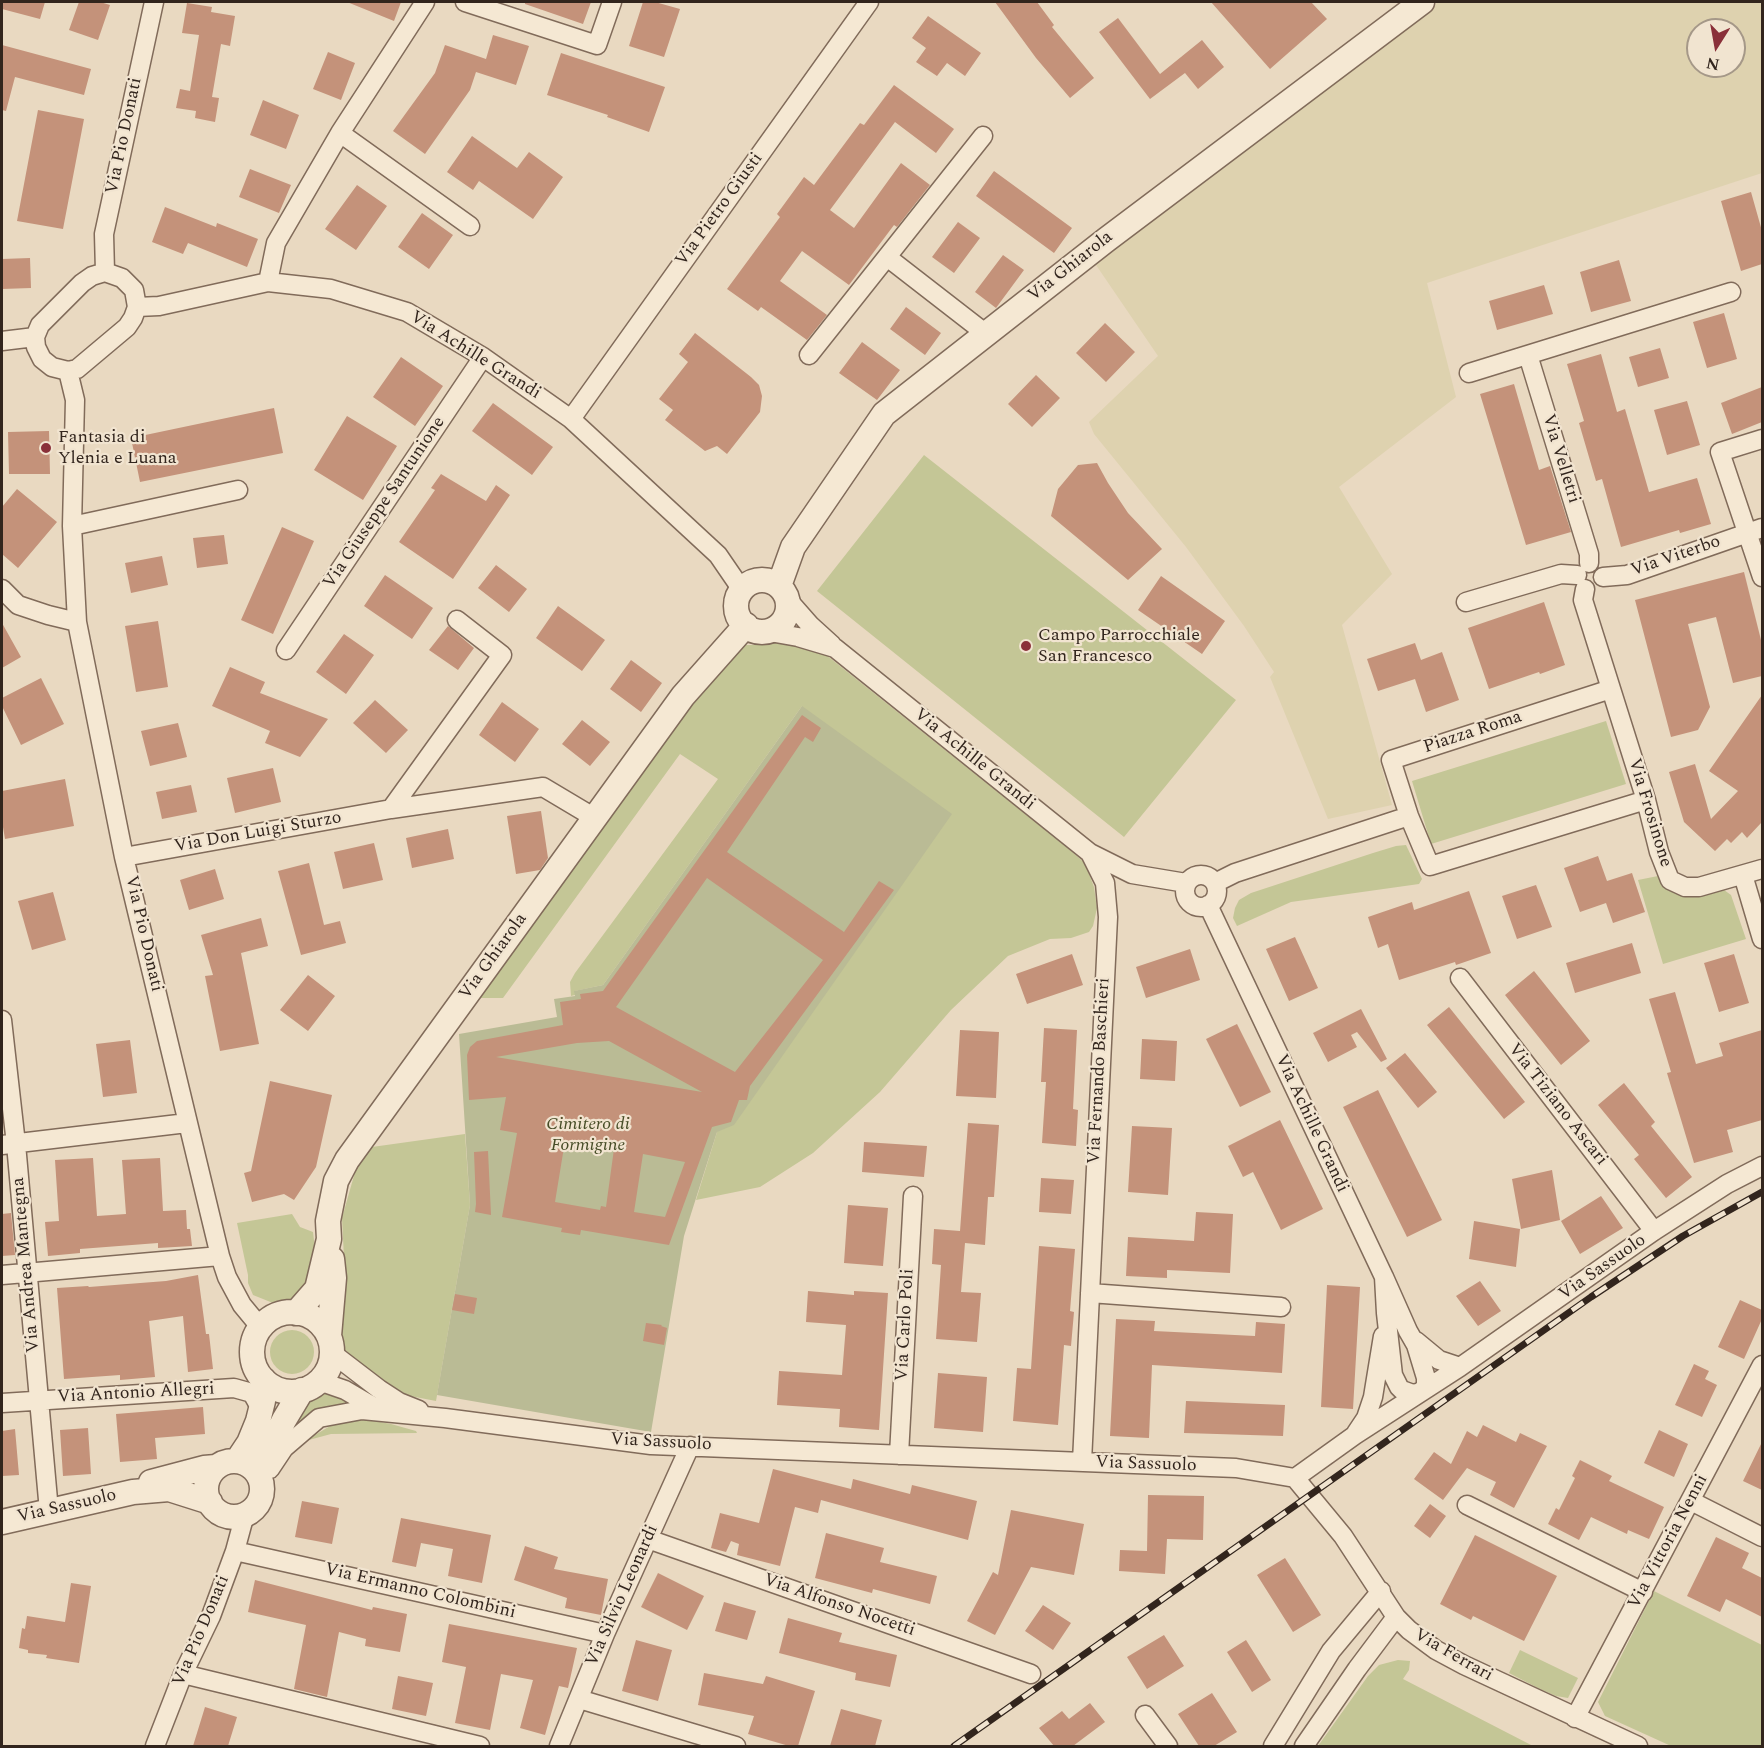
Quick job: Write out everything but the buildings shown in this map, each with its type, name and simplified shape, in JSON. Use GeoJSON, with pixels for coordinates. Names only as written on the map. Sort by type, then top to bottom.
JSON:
{"type":"FeatureCollection","features":[{"type":"Feature","properties":{"kind":"street","name":"Via Pio Donati"},"geometry":{"type":"LineString","coordinates":[[105,272],[104,234],[154,2]]}},
{"type":"Feature","properties":{"kind":"street"},"geometry":{"type":"LineString","coordinates":[[268,282],[276,243],[340,133],[425,2]]}},
{"type":"Feature","properties":{"kind":"street"},"geometry":{"type":"LineString","coordinates":[[465,2],[597,45],[612,2]]}},
{"type":"Feature","properties":{"kind":"street","name":"Via Pietro Giusti"},"geometry":{"type":"LineString","coordinates":[[571,418],[869,2]]}},
{"type":"Feature","properties":{"kind":"street","name":"Via Ghiarola"},"geometry":{"type":"LineString","coordinates":[[296,1313],[317,1289],[329,1239],[330,1204],[336,1181],[347,1160],[683,696],[755,628],[780,624],[785,617],[783,593],[793,547],[884,414],[985,333],[1422,2]]}},
{"type":"Feature","properties":{"kind":"street"},"geometry":{"type":"LineString","coordinates":[[340,133],[470,226]]}},
{"type":"Feature","properties":{"kind":"street"},"geometry":{"type":"LineString","coordinates":[[809,356],[983,136]]}},
{"type":"Feature","properties":{"kind":"street"},"geometry":{"type":"LineString","coordinates":[[887,257],[985,333]]}},
{"type":"Feature","properties":{"kind":"street"},"geometry":{"type":"LineString","coordinates":[[105,272],[115,274],[134,290],[137,307],[127,327],[82,365],[68,370],[52,367],[46,363],[36,347],[40,325],[47,316],[82,283],[93,276],[105,272]]}},
{"type":"Feature","properties":{"kind":"street","name":"Via Achille Grandi"},"geometry":{"type":"LineString","coordinates":[[137,307],[159,306],[268,282],[331,289],[407,312],[483,357],[571,418],[718,555],[742,590]]}},
{"type":"Feature","properties":{"kind":"street"},"geometry":{"type":"LineString","coordinates":[[1469,373],[1731,292]]}},
{"type":"Feature","properties":{"kind":"street"},"geometry":{"type":"LineString","coordinates":[[2,342],[36,337]]}},
{"type":"Feature","properties":{"kind":"street","name":"Via Velletri"},"geometry":{"type":"LineString","coordinates":[[1528,355],[1589,554],[1584,576],[1583,600],[1611,688]]}},
{"type":"Feature","properties":{"kind":"street","name":"Via Giuseppe Santunione"},"geometry":{"type":"LineString","coordinates":[[286,650],[483,357]]}},
{"type":"Feature","properties":{"kind":"street","name":"Via Pio Donati"},"geometry":{"type":"LineString","coordinates":[[68,370],[75,400],[72,526],[77,622],[124,857],[220,1256],[227,1277],[242,1305],[261,1328]]}},
{"type":"Feature","properties":{"kind":"street"},"geometry":{"type":"LineString","coordinates":[[1762,442],[1720,452],[1755,531],[1762,577]]}},
{"type":"Feature","properties":{"kind":"street"},"geometry":{"type":"LineString","coordinates":[[72,526],[238,490]]}},
{"type":"Feature","properties":{"kind":"street","name":"Via Viterbo"},"geometry":{"type":"LineString","coordinates":[[1584,576],[1599,567],[1603,577],[1627,575],[1755,531]]}},
{"type":"Feature","properties":{"kind":"street"},"geometry":{"type":"LineString","coordinates":[[1466,602],[1561,574],[1584,576]]}},
{"type":"Feature","properties":{"kind":"street"},"geometry":{"type":"LineString","coordinates":[[755,628],[737,612],[738,597],[742,590],[755,581],[771,582],[810,625],[835,648]]}},
{"type":"Feature","properties":{"kind":"street"},"geometry":{"type":"LineString","coordinates":[[2,588],[18,605],[77,622]]}},
{"type":"Feature","properties":{"kind":"street"},"geometry":{"type":"LineString","coordinates":[[391,809],[502,655],[457,620]]}},
{"type":"Feature","properties":{"kind":"street","name":"Via Achille Grandi"},"geometry":{"type":"LineString","coordinates":[[755,628],[835,648],[1090,853],[1132,874],[1186,883]]}},
{"type":"Feature","properties":{"kind":"street","name":"Via Frosinone"},"geometry":{"type":"LineString","coordinates":[[1611,688],[1646,800],[1659,852],[1670,879],[1685,887],[1699,887],[1762,869]]}},
{"type":"Feature","properties":{"kind":"street","name":"Piazza Roma"},"geometry":{"type":"LineString","coordinates":[[1611,688],[1391,760],[1409,816],[1430,866],[1646,800]]}},
{"type":"Feature","properties":{"kind":"street","name":"Via Don Luigi Sturzo"},"geometry":{"type":"LineString","coordinates":[[124,857],[391,809],[543,788],[595,818]]}},
{"type":"Feature","properties":{"kind":"street"},"geometry":{"type":"LineString","coordinates":[[1215,883],[1235,873],[1409,816]]}},
{"type":"Feature","properties":{"kind":"street","name":"Via Fernando Baschieri"},"geometry":{"type":"LineString","coordinates":[[1082,1462],[1108,916],[1105,883],[1090,853]]}},
{"type":"Feature","properties":{"kind":"street"},"geometry":{"type":"LineString","coordinates":[[1203,874],[1215,883],[1217,893],[1212,903],[1208,905],[1198,907],[1189,902],[1184,893],[1186,883],[1193,876],[1203,874]]}},
{"type":"Feature","properties":{"kind":"street"},"geometry":{"type":"LineString","coordinates":[[1743,875],[1762,939]]}},
{"type":"Feature","properties":{"kind":"street","name":"Via Achille Grandi"},"geometry":{"type":"LineString","coordinates":[[1208,905],[1384,1277],[1408,1331],[1424,1369],[1425,1386],[1421,1392],[1413,1394],[1407,1392],[1395,1382],[1384,1277]]}},
{"type":"Feature","properties":{"kind":"street","name":"Via Tiziano Ascari"},"geometry":{"type":"LineString","coordinates":[[1460,978],[1654,1231]]}},
{"type":"Feature","properties":{"kind":"street","name":"Via Andrea Mantegna"},"geometry":{"type":"LineString","coordinates":[[2,1020],[9,1145],[27,1273],[49,1511]]}},
{"type":"Feature","properties":{"kind":"street"},"geometry":{"type":"LineString","coordinates":[[9,1145],[187,1124]]}},
{"type":"Feature","properties":{"kind":"street","name":"Via Sassuolo"},"geometry":{"type":"LineString","coordinates":[[260,1479],[284,1448],[319,1418],[362,1410],[437,1417],[622,1443],[1236,1468],[1295,1478],[1355,1435],[1460,1367],[1654,1231],[1727,1184],[1762,1166]]}},
{"type":"Feature","properties":{"kind":"street","name":"Via Carlo Poli"},"geometry":{"type":"LineString","coordinates":[[899,1455],[913,1196]]}},
{"type":"Feature","properties":{"kind":"street","name":"Via Pio Donati"},"geometry":{"type":"LineString","coordinates":[[155,1746],[183,1674],[211,1616],[235,1551],[245,1514],[256,1506],[261,1497],[260,1479],[284,1420],[311,1386],[326,1374],[334,1278],[329,1239]]}},
{"type":"Feature","properties":{"kind":"street"},"geometry":{"type":"LineString","coordinates":[[2,1275],[220,1256]]}},
{"type":"Feature","properties":{"kind":"street"},"geometry":{"type":"LineString","coordinates":[[1090,1293],[1281,1307]]}},
{"type":"Feature","properties":{"kind":"street"},"geometry":{"type":"LineString","coordinates":[[330,1345],[318,1321],[296,1313],[275,1316],[261,1328],[254,1342],[255,1366],[264,1380],[278,1389],[286,1391],[311,1386],[345,1390],[382,1412]]}},
{"type":"Feature","properties":{"kind":"street","name":"Via Achille Grandi"},"geometry":{"type":"LineString","coordinates":[[1355,1435],[1366,1418],[1373,1397],[1386,1313]]}},
{"type":"Feature","properties":{"kind":"street","name":"Via Achille Grandi"},"geometry":{"type":"LineString","coordinates":[[1408,1331],[1419,1344],[1439,1360],[1460,1367]]}},
{"type":"Feature","properties":{"kind":"street","name":"Via Sassuolo"},"geometry":{"type":"LineString","coordinates":[[330,1345],[358,1375],[392,1397],[437,1417]]}},
{"type":"Feature","properties":{"kind":"street","name":"Via Vittoria Nenni"},"geometry":{"type":"LineString","coordinates":[[1575,1718],[1762,1365]]}},
{"type":"Feature","properties":{"kind":"street"},"geometry":{"type":"LineString","coordinates":[[245,1514],[226,1515],[217,1510],[210,1502],[207,1484],[209,1477],[249,1443],[261,1409],[264,1380]]}},
{"type":"Feature","properties":{"kind":"street","name":"Via Antonio Allegri"},"geometry":{"type":"LineString","coordinates":[[2,1403],[234,1388],[252,1393],[261,1409]]}},
{"type":"Feature","properties":{"kind":"street","name":"Via Silvio Leonardi"},"geometry":{"type":"LineString","coordinates":[[559,1746],[605,1634],[690,1446]]}},
{"type":"Feature","properties":{"kind":"street"},"geometry":{"type":"LineString","coordinates":[[227,1464],[246,1464],[260,1479]]}},
{"type":"Feature","properties":{"kind":"street","name":"Via Sassuolo"},"geometry":{"type":"LineString","coordinates":[[133,1492],[147,1483],[227,1464]]}},
{"type":"Feature","properties":{"kind":"street","name":"Via Ferrari"},"geometry":{"type":"LineString","coordinates":[[1295,1478],[1343,1536],[1396,1617],[1409,1630],[1436,1650],[1638,1746]]}},
{"type":"Feature","properties":{"kind":"street","name":"Via Sassuolo"},"geometry":{"type":"LineString","coordinates":[[2,1522],[133,1492],[169,1489],[210,1502]]}},
{"type":"Feature","properties":{"kind":"street"},"geometry":{"type":"LineString","coordinates":[[1691,1501],[1762,1537]]}},
{"type":"Feature","properties":{"kind":"street"},"geometry":{"type":"LineString","coordinates":[[1467,1505],[1643,1592]]}},
{"type":"Feature","properties":{"kind":"street","name":"Via Alfonso Nocetti"},"geometry":{"type":"LineString","coordinates":[[648,1539],[1031,1674]]}},
{"type":"Feature","properties":{"kind":"street","name":"Via Ermanno Colombini"},"geometry":{"type":"LineString","coordinates":[[235,1551],[605,1634]]}},
{"type":"Feature","properties":{"kind":"street"},"geometry":{"type":"LineString","coordinates":[[1273,1746],[1331,1651],[1381,1591]]}},
{"type":"Feature","properties":{"kind":"street"},"geometry":{"type":"LineString","coordinates":[[1304,1746],[1396,1617]]}},
{"type":"Feature","properties":{"kind":"street"},"geometry":{"type":"LineString","coordinates":[[183,1674],[480,1746]]}},
{"type":"Feature","properties":{"kind":"street"},"geometry":{"type":"LineString","coordinates":[[579,1698],[736,1746]]}},
{"type":"Feature","properties":{"kind":"street"},"geometry":{"type":"LineString","coordinates":[[1145,1715],[1168,1746]]}},
{"type":"Feature","properties":{"kind":"shaded area"},"geometry":{"type":"Polygon","coordinates":[[[1438,2],[1762,2],[1762,173],[1427,283],[1456,397],[1339,487],[1392,574],[1342,625],[1392,805],[1328,819],[1270,677],[1274,672],[1244,626],[1186,547],[1094,434],[1089,422],[1158,356],[1096,265],[1284,110],[1415,21],[1438,2]]]}},
{"type":"Feature","properties":{"kind":"green space","name":"Campo Parrocchiale San Francesco"},"geometry":{"type":"Polygon","coordinates":[[[924,455],[1236,700],[1124,837],[817,591],[924,455]]]}},
{"type":"Feature","properties":{"kind":"green space"},"geometry":{"type":"Polygon","coordinates":[[[783,639],[810,642],[1085,863],[1094,887],[1097,908],[1093,926],[1089,932],[1071,938],[1050,939],[1008,956],[951,1010],[880,1092],[813,1153],[760,1187],[696,1200],[717,1132],[802,706],[603,985],[575,991],[575,995],[571,996],[570,982],[575,973],[718,779],[680,754],[503,998],[472,998],[731,650],[745,645],[762,645],[783,639]]]}},
{"type":"Feature","properties":{"kind":"green space","name":"Cimitero di Formigine"},"geometry":{"type":"Polygon","coordinates":[[[802,706],[952,814],[734,1125],[717,1132],[684,1236],[651,1432],[437,1395],[470,1205],[459,1034],[557,1017],[554,999],[575,996],[574,991],[603,985],[802,706]]]}},
{"type":"Feature","properties":{"kind":"green space"},"geometry":{"type":"Polygon","coordinates":[[[1606,721],[1626,784],[1431,844],[1412,781],[1606,721]]]}},
{"type":"Feature","properties":{"kind":"green space"},"geometry":{"type":"Polygon","coordinates":[[[1406,845],[1422,879],[1419,884],[1291,902],[1237,926],[1233,918],[1239,900],[1251,893],[1373,853],[1406,845]]]}},
{"type":"Feature","properties":{"kind":"green space"},"geometry":{"type":"Polygon","coordinates":[[[1658,876],[1662,886],[1678,893],[1720,887],[1731,895],[1746,939],[1663,964],[1638,880],[1658,876]]]}},
{"type":"Feature","properties":{"kind":"green space"},"geometry":{"type":"Polygon","coordinates":[[[465,1134],[470,1205],[436,1401],[410,1396],[385,1385],[346,1353],[339,1341],[345,1278],[342,1218],[357,1165],[372,1147],[465,1134]]]}},
{"type":"Feature","properties":{"kind":"green space"},"geometry":{"type":"Polygon","coordinates":[[[292,1214],[300,1227],[313,1232],[317,1266],[297,1299],[281,1304],[273,1303],[253,1295],[248,1283],[237,1223],[292,1214]]]}},
{"type":"Feature","properties":{"kind":"green space"},"geometry":{"type":"Polygon","coordinates":[[[292,1330],[308,1336],[314,1352],[308,1368],[292,1374],[276,1368],[270,1352],[276,1336],[292,1330]]]}},
{"type":"Feature","properties":{"kind":"green space"},"geometry":{"type":"Polygon","coordinates":[[[327,1393],[345,1397],[349,1403],[327,1408],[295,1429],[297,1416],[308,1400],[316,1395],[327,1393]]]}},
{"type":"Feature","properties":{"kind":"green space"},"geometry":{"type":"Polygon","coordinates":[[[359,1418],[391,1424],[417,1433],[331,1434],[305,1441],[330,1426],[359,1418]]]}},
{"type":"Feature","properties":{"kind":"green space"},"geometry":{"type":"Polygon","coordinates":[[[1654,1591],[1762,1645],[1762,1746],[1671,1746],[1605,1716],[1598,1702],[1654,1591]]]}},
{"type":"Feature","properties":{"kind":"green space"},"geometry":{"type":"Polygon","coordinates":[[[1520,1650],[1578,1678],[1568,1698],[1556,1696],[1509,1673],[1520,1650]]]}},
{"type":"Feature","properties":{"kind":"green space"},"geometry":{"type":"Polygon","coordinates":[[[1398,1660],[1410,1661],[1409,1670],[1403,1679],[1533,1746],[1318,1746],[1368,1676],[1379,1665],[1398,1660]]]}},
{"type":"Feature","properties":{"kind":"railway"},"geometry":{"type":"LineString","coordinates":[[954,1746],[1591,1297],[1683,1236],[1762,1192]]}},
{"type":"Feature","properties":{"kind":"place","name":"Fantasia di Ylenia e Luana"},"geometry":{"type":"Point","coordinates":[46,448]}},
{"type":"Feature","properties":{"kind":"place","name":"Campo Parrocchiale San Francesco"},"geometry":{"type":"Point","coordinates":[1026,646]}}]}
